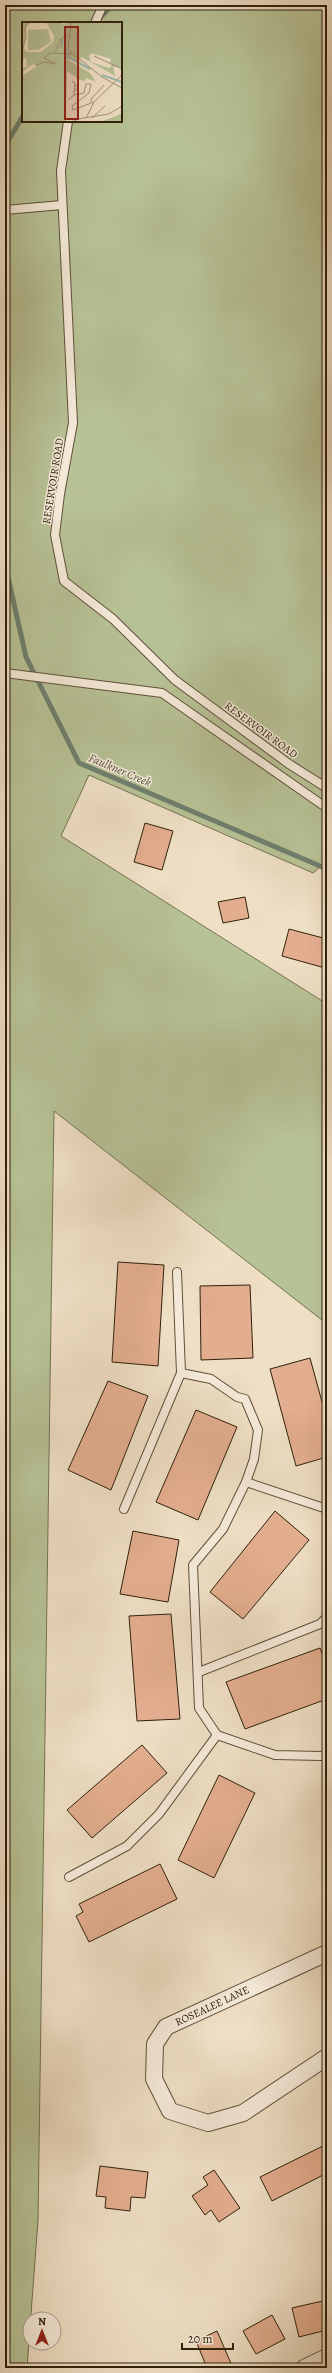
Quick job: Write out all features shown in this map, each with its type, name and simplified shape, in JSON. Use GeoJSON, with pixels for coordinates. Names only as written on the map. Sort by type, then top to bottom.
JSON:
{"type":"FeatureCollection","features":[{"type":"Feature","properties":{"kind":"street","name":"ROSEALEE LANE"},"geometry":{"type":"LineString","coordinates":[[327,1953],[166,2027],[155,2044],[154,2079],[170,2111],[208,2123],[243,2113],[327,2058]]}},
{"type":"Feature","properties":{"kind":"street"},"geometry":{"type":"LineString","coordinates":[[304,2368],[327,2357]]}},
{"type":"Feature","properties":{"kind":"lane"},"geometry":{"type":"LineString","coordinates":[[95,22],[103,5]]}},
{"type":"Feature","properties":{"kind":"lane","name":"RESERVOIR ROAD"},"geometry":{"type":"LineString","coordinates":[[68,122],[61,171],[74,423],[60,494],[55,535],[64,581],[113,619],[175,680],[289,764],[327,788]]}},
{"type":"Feature","properties":{"kind":"lane"},"geometry":{"type":"LineString","coordinates":[[5,210],[62,205]]}},
{"type":"Feature","properties":{"kind":"lane"},"geometry":{"type":"LineString","coordinates":[[5,673],[162,693],[324,806],[327,806]]}},
{"type":"Feature","properties":{"kind":"lane"},"geometry":{"type":"LineString","coordinates":[[124,1509],[181,1373],[177,1272]]}},
{"type":"Feature","properties":{"kind":"lane"},"geometry":{"type":"LineString","coordinates":[[181,1373],[210,1379],[237,1397],[246,1399],[258,1430],[254,1459],[246,1482],[222,1529],[193,1565],[199,1672],[199,1708],[217,1735],[275,1755],[321,1756],[327,1754]]}},
{"type":"Feature","properties":{"kind":"lane"},"geometry":{"type":"LineString","coordinates":[[246,1482],[327,1509]]}},
{"type":"Feature","properties":{"kind":"lane"},"geometry":{"type":"LineString","coordinates":[[199,1672],[320,1624],[327,1617]]}},
{"type":"Feature","properties":{"kind":"lane"},"geometry":{"type":"LineString","coordinates":[[69,1876],[127,1846],[159,1814],[217,1735]]}},
{"type":"Feature","properties":{"kind":"green space"},"geometry":{"type":"Polygon","coordinates":[[[5,5],[327,5],[327,861],[313,873],[89,775],[61,836],[327,1004],[327,1324],[54,1111],[38,2220],[31,2311],[22,2311],[22,2351],[28,2351],[27,2368],[5,2368],[5,5]]]}},
{"type":"Feature","properties":{"kind":"building"},"geometry":{"type":"Polygon","coordinates":[[[145,823],[173,831],[162,870],[134,862],[145,823]]]}},
{"type":"Feature","properties":{"kind":"building"},"geometry":{"type":"Polygon","coordinates":[[[245,897],[249,918],[223,923],[218,902],[245,897]]]}},
{"type":"Feature","properties":{"kind":"building"},"geometry":{"type":"Polygon","coordinates":[[[289,929],[327,939],[325,968],[282,956],[289,929]]]}},
{"type":"Feature","properties":{"kind":"building"},"geometry":{"type":"Polygon","coordinates":[[[118,1262],[164,1265],[158,1366],[112,1362],[118,1262]]]}},
{"type":"Feature","properties":{"kind":"building"},"geometry":{"type":"Polygon","coordinates":[[[250,1285],[253,1358],[201,1360],[200,1286],[250,1285]]]}},
{"type":"Feature","properties":{"kind":"building"},"geometry":{"type":"Polygon","coordinates":[[[310,1358],[327,1420],[327,1457],[296,1466],[270,1369],[310,1358]]]}},
{"type":"Feature","properties":{"kind":"building"},"geometry":{"type":"Polygon","coordinates":[[[108,1381],[148,1396],[111,1490],[68,1470],[108,1381]]]}},
{"type":"Feature","properties":{"kind":"building"},"geometry":{"type":"Polygon","coordinates":[[[196,1410],[237,1427],[198,1520],[156,1502],[196,1410]]]}},
{"type":"Feature","properties":{"kind":"building"},"geometry":{"type":"Polygon","coordinates":[[[275,1511],[309,1540],[243,1619],[210,1592],[275,1511]]]}},
{"type":"Feature","properties":{"kind":"building"},"geometry":{"type":"Polygon","coordinates":[[[133,1531],[179,1540],[168,1602],[120,1594],[133,1531]]]}},
{"type":"Feature","properties":{"kind":"building"},"geometry":{"type":"Polygon","coordinates":[[[171,1614],[180,1719],[137,1721],[129,1616],[171,1614]]]}},
{"type":"Feature","properties":{"kind":"building"},"geometry":{"type":"Polygon","coordinates":[[[320,1648],[327,1666],[327,1699],[245,1729],[226,1682],[320,1648]]]}},
{"type":"Feature","properties":{"kind":"building"},"geometry":{"type":"Polygon","coordinates":[[[142,1745],[167,1773],[92,1838],[67,1810],[142,1745]]]}},
{"type":"Feature","properties":{"kind":"building"},"geometry":{"type":"Polygon","coordinates":[[[219,1775],[255,1793],[214,1878],[178,1860],[219,1775]]]}},
{"type":"Feature","properties":{"kind":"building"},"geometry":{"type":"Polygon","coordinates":[[[160,1864],[177,1899],[89,1942],[76,1916],[83,1912],[79,1904],[160,1864]]]}},
{"type":"Feature","properties":{"kind":"building"},"geometry":{"type":"Polygon","coordinates":[[[327,2144],[327,2173],[272,2201],[260,2177],[327,2144]]]}},
{"type":"Feature","properties":{"kind":"building"},"geometry":{"type":"Polygon","coordinates":[[[100,2166],[148,2172],[145,2198],[131,2197],[130,2211],[105,2208],[106,2197],[96,2196],[100,2166]]]}},
{"type":"Feature","properties":{"kind":"building"},"geometry":{"type":"Polygon","coordinates":[[[214,2170],[240,2208],[219,2222],[211,2210],[205,2215],[192,2196],[208,2185],[203,2177],[214,2170]]]}},
{"type":"Feature","properties":{"kind":"building"},"geometry":{"type":"Polygon","coordinates":[[[327,2300],[327,2330],[299,2337],[292,2308],[327,2300]]]}},
{"type":"Feature","properties":{"kind":"building"},"geometry":{"type":"Polygon","coordinates":[[[272,2315],[285,2339],[256,2354],[243,2331],[272,2315]]]}},
{"type":"Feature","properties":{"kind":"building"},"geometry":{"type":"Polygon","coordinates":[[[217,2331],[233,2368],[207,2368],[196,2341],[217,2331]]]}},
{"type":"Feature","properties":{"kind":"waterway","name":"Faulkner Creek"},"geometry":{"type":"LineString","coordinates":[[99,19],[112,5]]}},
{"type":"Feature","properties":{"kind":"waterway","name":"Faulkner Creek"},"geometry":{"type":"LineString","coordinates":[[5,146],[22,118]]}},
{"type":"Feature","properties":{"kind":"waterway","name":"Faulkner Creek"},"geometry":{"type":"LineString","coordinates":[[5,564],[26,657],[79,763],[327,869]]}}]}
